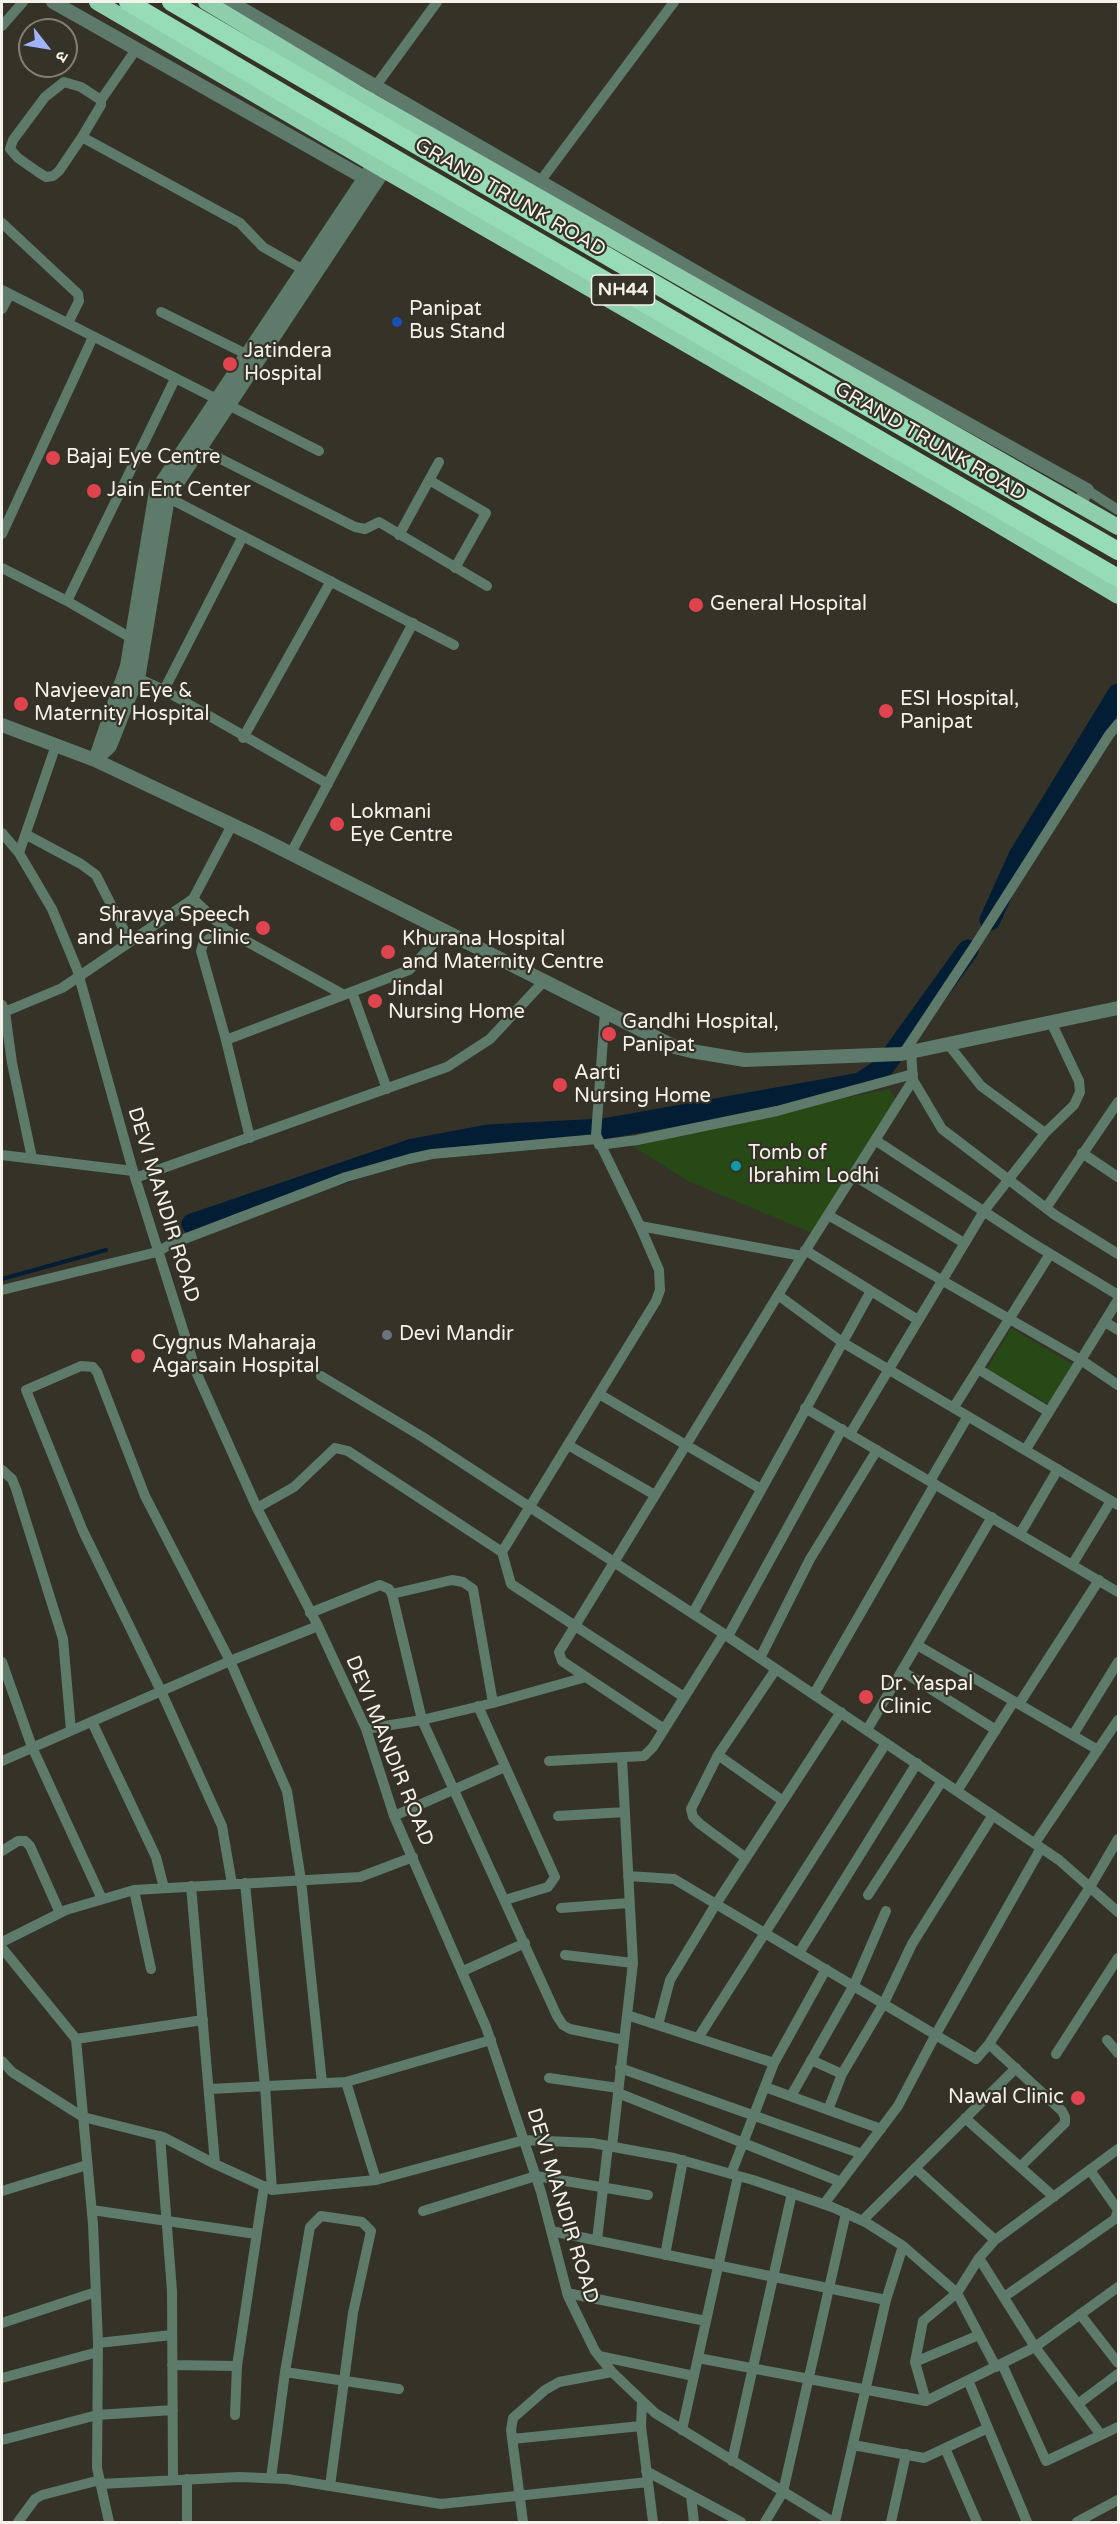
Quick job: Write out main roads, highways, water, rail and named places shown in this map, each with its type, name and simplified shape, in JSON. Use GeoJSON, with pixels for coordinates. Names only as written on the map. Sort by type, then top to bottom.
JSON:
{"type":"FeatureCollection","features":[{"type":"Feature","properties":{"kind":"highway"},"geometry":{"type":"LineString","coordinates":[[98,2],[124,6],[374,174],[919,478],[1119,596]]}},
{"type":"Feature","properties":{"kind":"highway","name":"GRAND TRUNK ROAD"},"geometry":{"type":"LineString","coordinates":[[171,2],[1119,551]]}},
{"type":"Feature","properties":{"kind":"highway"},"geometry":{"type":"LineString","coordinates":[[206,2],[537,186],[948,429],[1083,497],[1119,527]]}},
{"type":"Feature","properties":{"kind":"highway","name":"GRAND TRUNK ROAD"},"geometry":{"type":"LineString","coordinates":[[124,6],[301,104],[1119,578]]}},
{"type":"Feature","properties":{"kind":"highway"},"geometry":{"type":"LineString","coordinates":[[919,478],[948,429]]}},
{"type":"Feature","properties":{"kind":"waterway"},"geometry":{"type":"LineString","coordinates":[[990,920],[1019,856],[1118,694]]}},
{"type":"Feature","properties":{"kind":"waterway"},"geometry":{"type":"LineString","coordinates":[[192,1224],[413,1149],[488,1135],[603,1129],[860,1083],[883,1068],[968,950]]}},
{"type":"Feature","properties":{"kind":"waterway"},"geometry":{"type":"LineString","coordinates":[[2,1279],[106,1250]]}},
{"type":"Feature","properties":{"kind":"place","name":"Panipat Bus Stand"},"geometry":{"type":"Point","coordinates":[397,322]}},
{"type":"Feature","properties":{"kind":"place","name":"Jatindera Hospital"},"geometry":{"type":"Point","coordinates":[230,364]}},
{"type":"Feature","properties":{"kind":"place","name":"Bajaj Eye Centre"},"geometry":{"type":"Point","coordinates":[53,458]}},
{"type":"Feature","properties":{"kind":"place","name":"Jain Ent Center"},"geometry":{"type":"Point","coordinates":[94,491]}},
{"type":"Feature","properties":{"kind":"place","name":"General Hospital"},"geometry":{"type":"Point","coordinates":[696,605]}},
{"type":"Feature","properties":{"kind":"place","name":"Navjeevan Eye & Maternity Hospital"},"geometry":{"type":"Point","coordinates":[21,704]}},
{"type":"Feature","properties":{"kind":"place","name":"ESI Hospital, Panipat"},"geometry":{"type":"Point","coordinates":[886,711]}},
{"type":"Feature","properties":{"kind":"place","name":"Lokmani Eye Centre"},"geometry":{"type":"Point","coordinates":[337,824]}},
{"type":"Feature","properties":{"kind":"place","name":"Shravya Speech and Hearing Clinic"},"geometry":{"type":"Point","coordinates":[263,928]}},
{"type":"Feature","properties":{"kind":"place","name":"Khurana Hospital and Maternity Centre"},"geometry":{"type":"Point","coordinates":[388,952]}},
{"type":"Feature","properties":{"kind":"place","name":"Jindal Nursing Home"},"geometry":{"type":"Point","coordinates":[375,1001]}},
{"type":"Feature","properties":{"kind":"place","name":"Gandhi Hospital, Panipat"},"geometry":{"type":"Point","coordinates":[609,1034]}},
{"type":"Feature","properties":{"kind":"place","name":"Aarti Nursing Home"},"geometry":{"type":"Point","coordinates":[560,1085]}},
{"type":"Feature","properties":{"kind":"place","name":"Tomb of Ibrahim Lodhi"},"geometry":{"type":"Point","coordinates":[736,1166]}},
{"type":"Feature","properties":{"kind":"place","name":"Devi Mandir"},"geometry":{"type":"Point","coordinates":[387,1335]}},
{"type":"Feature","properties":{"kind":"place","name":"Cygnus Maharaja Agarsain Hospital"},"geometry":{"type":"Point","coordinates":[138,1356]}},
{"type":"Feature","properties":{"kind":"place","name":"Dr. Yaspal Clinic"},"geometry":{"type":"Point","coordinates":[866,1697]}},
{"type":"Feature","properties":{"kind":"place","name":"Nawal Clinic"},"geometry":{"type":"Point","coordinates":[1078,2098]}}]}
